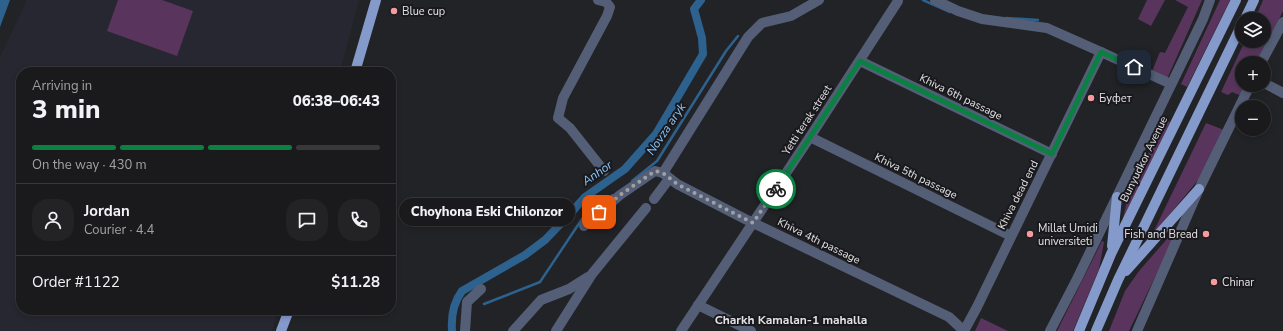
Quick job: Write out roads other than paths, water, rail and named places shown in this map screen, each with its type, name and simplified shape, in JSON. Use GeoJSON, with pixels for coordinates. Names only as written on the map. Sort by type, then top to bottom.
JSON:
{"type":"FeatureCollection","features":[{"type":"Feature","properties":{"kind":"main road"},"geometry":{"type":"LineString","coordinates":[[356,67],[376,0]]}},
{"type":"Feature","properties":{"kind":"main road","name":"Bunyudkor Avenue"},"geometry":{"type":"LineString","coordinates":[[1079,331],[1111,254],[1236,0]]}},
{"type":"Feature","properties":{"kind":"main road"},"geometry":{"type":"LineString","coordinates":[[1248,12],[1254,0]]}},
{"type":"Feature","properties":{"kind":"main road"},"geometry":{"type":"LineString","coordinates":[[1096,331],[1118,280],[1235,38]]}},
{"type":"Feature","properties":{"kind":"main road"},"geometry":{"type":"LineString","coordinates":[[1118,280],[1199,189]]}},
{"type":"Feature","properties":{"kind":"main road"},"geometry":{"type":"LineString","coordinates":[[1111,254],[1117,197]]}},
{"type":"Feature","properties":{"kind":"main road"},"geometry":{"type":"LineString","coordinates":[[281,331],[287,315]]}},
{"type":"Feature","properties":{"kind":"street"},"geometry":{"type":"LineString","coordinates":[[598,0],[606,2],[610,7],[607,16],[563,98],[558,118],[570,128],[604,171]]}},
{"type":"Feature","properties":{"kind":"street"},"geometry":{"type":"LineString","coordinates":[[654,199],[748,37],[762,23],[791,16],[819,0]]}},
{"type":"Feature","properties":{"kind":"street"},"geometry":{"type":"LineString","coordinates":[[935,0],[970,15],[1047,28],[1171,84]]}},
{"type":"Feature","properties":{"kind":"street"},"geometry":{"type":"LineString","coordinates":[[1050,331],[1117,197],[1210,0]]}},
{"type":"Feature","properties":{"kind":"street","name":"Yetti terak street"},"geometry":{"type":"LineString","coordinates":[[681,331],[898,2]]}},
{"type":"Feature","properties":{"kind":"street"},"geometry":{"type":"LineString","coordinates":[[1265,56],[1283,22]]}},
{"type":"Feature","properties":{"kind":"street","name":"Khiva dead end"},"geometry":{"type":"LineString","coordinates":[[964,331],[1101,52]]}},
{"type":"Feature","properties":{"kind":"street","name":"Khiva 6th passage"},"geometry":{"type":"LineString","coordinates":[[860,61],[1052,154]]}},
{"type":"Feature","properties":{"kind":"street"},"geometry":{"type":"LineString","coordinates":[[1271,87],[1283,93]]}},
{"type":"Feature","properties":{"kind":"street"},"geometry":{"type":"LineString","coordinates":[[1137,331],[1199,189],[1247,92]]}},
{"type":"Feature","properties":{"kind":"street","name":"Khiva 5th passage"},"geometry":{"type":"LineString","coordinates":[[810,137],[1011,236]]}},
{"type":"Feature","properties":{"kind":"street"},"geometry":{"type":"LineString","coordinates":[[584,226],[620,194],[655,171],[666,176]]}},
{"type":"Feature","properties":{"kind":"street","name":"Khiva 4th passage"},"geometry":{"type":"LineString","coordinates":[[666,176],[677,184],[753,223],[949,317],[964,331]]}},
{"type":"Feature","properties":{"kind":"street"},"geometry":{"type":"LineString","coordinates":[[556,331],[592,274],[646,208]]}},
{"type":"Feature","properties":{"kind":"street"},"geometry":{"type":"LineString","coordinates":[[513,331],[541,300],[569,289],[592,274]]}},
{"type":"Feature","properties":{"kind":"street"},"geometry":{"type":"LineString","coordinates":[[465,331],[467,302],[481,289]]}},
{"type":"Feature","properties":{"kind":"street"},"geometry":{"type":"LineString","coordinates":[[698,305],[751,331]]}},
{"type":"Feature","properties":{"kind":"water"},"geometry":{"type":"Polygon","coordinates":[[[0,0],[10,0],[0,27],[0,0]]]}},
{"type":"Feature","properties":{"kind":"waterway","name":"Anhor"},"geometry":{"type":"LineString","coordinates":[[452,331],[453,310],[456,300],[462,291],[525,255],[545,240],[585,197],[625,169],[656,134],[703,54],[702,38],[694,9],[701,0]]}},
{"type":"Feature","properties":{"kind":"waterway"},"geometry":{"type":"LineString","coordinates":[[923,0],[950,12]]}},
{"type":"Feature","properties":{"kind":"waterway"},"geometry":{"type":"LineString","coordinates":[[1006,18],[1038,20]]}},
{"type":"Feature","properties":{"kind":"waterway","name":"Novza aryk"},"geometry":{"type":"LineString","coordinates":[[632,181],[657,161],[726,51],[738,36]]}},
{"type":"Feature","properties":{"kind":"waterway","name":"Novza aryk"},"geometry":{"type":"LineString","coordinates":[[484,304],[540,282],[584,216],[613,195]]}},
{"type":"Feature","properties":{"kind":"place","name":"Blue cup"},"geometry":{"type":"Point","coordinates":[394,11]}},
{"type":"Feature","properties":{"kind":"place","name":"Буфет"},"geometry":{"type":"Point","coordinates":[1091,98]}},
{"type":"Feature","properties":{"kind":"place","name":"Choyhona Eski Chilonzor"},"geometry":{"type":"Point","coordinates":[599,212]}},
{"type":"Feature","properties":{"kind":"place","name":"Millat Umidi universiteti"},"geometry":{"type":"Point","coordinates":[1030,234]}},
{"type":"Feature","properties":{"kind":"place","name":"Fish and Bread"},"geometry":{"type":"Point","coordinates":[1206,234]}},
{"type":"Feature","properties":{"kind":"place","name":"Chinar"},"geometry":{"type":"Point","coordinates":[1214,282]}},
{"type":"Feature","properties":{"kind":"district","name":"Charkh Kamalan-1 mahalla"},"geometry":{"type":"Point","coordinates":[791,320]}}]}
